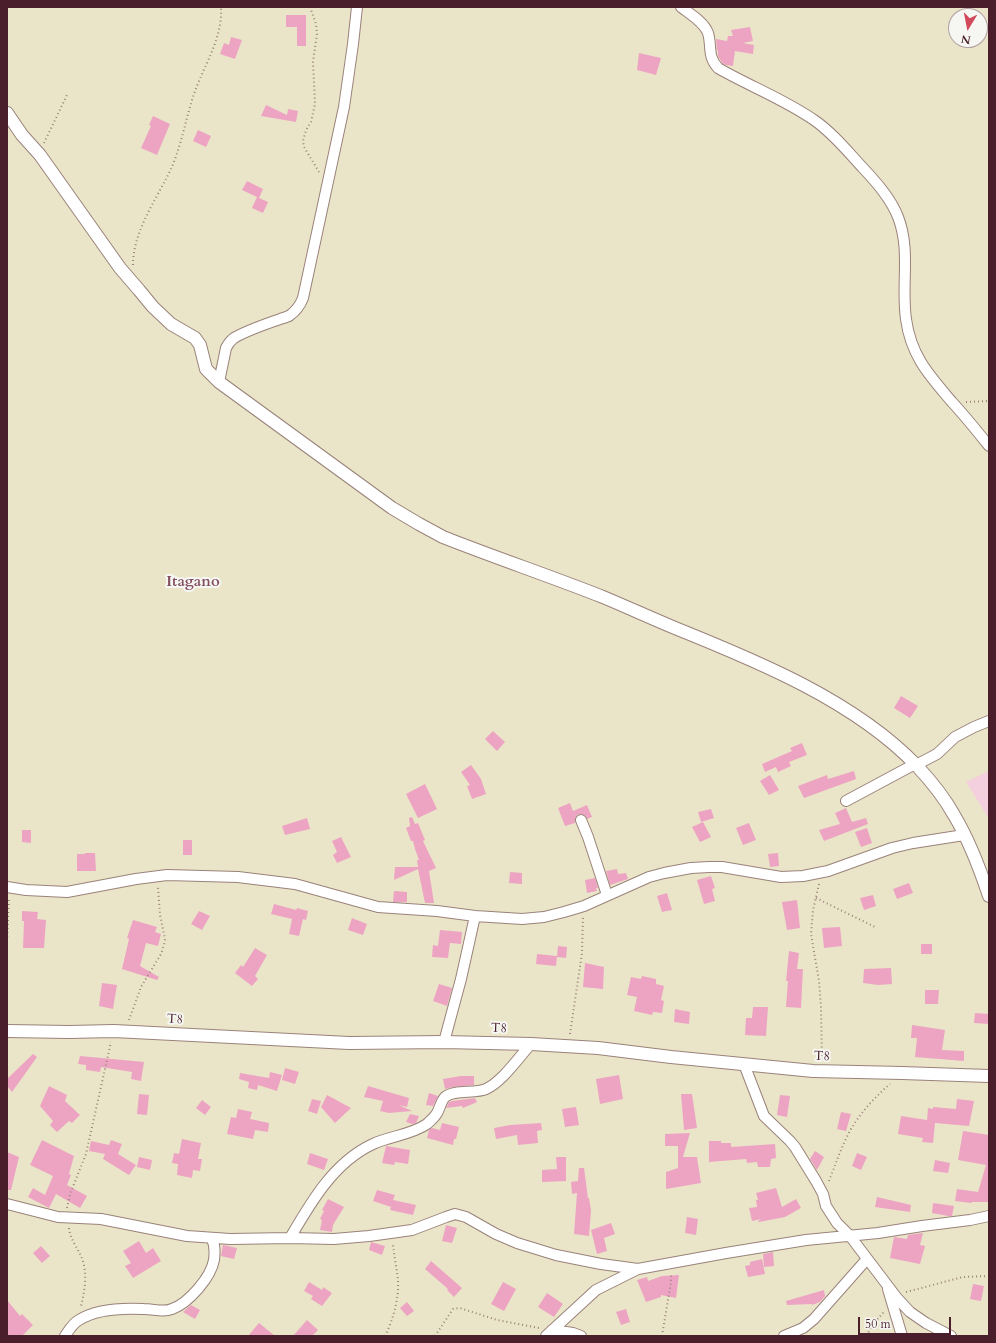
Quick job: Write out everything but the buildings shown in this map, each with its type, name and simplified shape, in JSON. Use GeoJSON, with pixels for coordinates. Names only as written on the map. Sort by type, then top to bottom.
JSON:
{"type":"FeatureCollection","features":[{"type":"Feature","properties":{"kind":"street"},"geometry":{"type":"LineString","coordinates":[[219,382],[226,348],[234,338],[289,316],[300,305],[303,298],[344,107],[353,51],[356,7]]}},
{"type":"Feature","properties":{"kind":"street"},"geometry":{"type":"LineString","coordinates":[[681,7],[694,17],[705,29],[708,34],[712,60],[718,68],[814,120],[830,133],[870,175],[887,196],[898,217],[904,236],[905,317],[908,332],[916,354],[932,380],[952,401],[989,446]]}},
{"type":"Feature","properties":{"kind":"street"},"geometry":{"type":"LineString","coordinates":[[7,113],[22,135],[40,155],[107,250],[144,296],[171,324],[195,338],[200,345],[206,369],[219,382],[392,508],[443,537],[603,597],[710,642],[794,680],[857,717],[886,738],[915,765],[942,797],[955,815],[976,861],[989,896]]}},
{"type":"Feature","properties":{"kind":"street"},"geometry":{"type":"LineString","coordinates":[[846,801],[937,754],[959,734],[989,721]]}},
{"type":"Feature","properties":{"kind":"street"},"geometry":{"type":"LineString","coordinates":[[581,820],[607,895]]}},
{"type":"Feature","properties":{"kind":"street"},"geometry":{"type":"LineString","coordinates":[[8,888],[67,892],[157,876],[181,874],[262,879],[307,887],[378,907],[515,919],[544,917],[584,906],[649,877],[664,873],[691,868],[722,867],[781,877],[803,876],[846,866],[892,848],[932,839],[964,835]]}},
{"type":"Feature","properties":{"kind":"street"},"geometry":{"type":"LineString","coordinates":[[444,1042],[461,979],[474,916]]}},
{"type":"Feature","properties":{"kind":"street","name":"T8"},"geometry":{"type":"LineString","coordinates":[[7,1031],[120,1031],[349,1043],[444,1042],[531,1044],[598,1048],[671,1057],[822,1071],[989,1076]]}},
{"type":"Feature","properties":{"kind":"street"},"geometry":{"type":"LineString","coordinates":[[290,1238],[316,1196],[332,1174],[344,1162],[372,1144],[420,1128],[429,1123],[437,1113],[445,1097],[452,1094],[478,1092],[494,1084],[531,1044]]}},
{"type":"Feature","properties":{"kind":"street"},"geometry":{"type":"LineString","coordinates":[[744,1064],[764,1116],[790,1141],[823,1194],[826,1206],[886,1283],[894,1298],[902,1336]]}},
{"type":"Feature","properties":{"kind":"street"},"geometry":{"type":"LineString","coordinates":[[7,1204],[44,1214],[68,1218],[101,1219],[188,1236],[212,1239],[334,1239],[392,1234],[412,1230],[446,1216],[455,1214],[466,1217],[496,1234],[517,1243],[556,1255],[601,1264],[638,1269]]}},
{"type":"Feature","properties":{"kind":"street"},"geometry":{"type":"LineString","coordinates":[[549,1333],[596,1290],[638,1269],[806,1240],[850,1236],[970,1220],[989,1216]]}},
{"type":"Feature","properties":{"kind":"street"},"geometry":{"type":"LineString","coordinates":[[65,1336],[78,1320],[100,1312],[120,1309],[148,1309],[159,1311],[171,1310],[184,1303],[197,1290],[209,1274],[214,1260],[215,1246],[212,1239]]}},
{"type":"Feature","properties":{"kind":"street"},"geometry":{"type":"LineString","coordinates":[[784,1336],[803,1328],[814,1319],[867,1259]]}},
{"type":"Feature","properties":{"kind":"street"},"geometry":{"type":"LineString","coordinates":[[894,1298],[918,1319],[951,1336]]}},
{"type":"Feature","properties":{"kind":"street"},"geometry":{"type":"LineString","coordinates":[[549,1333],[573,1333],[581,1336]]}},
{"type":"Feature","properties":{"kind":"path"},"geometry":{"type":"LineString","coordinates":[[133,268],[133,258],[140,233],[150,207],[169,174],[194,94],[219,31],[222,18],[222,7]]}},
{"type":"Feature","properties":{"kind":"path"},"geometry":{"type":"LineString","coordinates":[[310,7],[316,24],[317,34],[313,62],[315,104],[303,141],[304,147],[328,184]]}},
{"type":"Feature","properties":{"kind":"path"},"geometry":{"type":"LineString","coordinates":[[40,155],[67,95]]}},
{"type":"Feature","properties":{"kind":"path"},"geometry":{"type":"LineString","coordinates":[[952,401],[989,401]]}},
{"type":"Feature","properties":{"kind":"path"},"geometry":{"type":"LineString","coordinates":[[821,873],[811,934],[819,981],[822,1071]]}},
{"type":"Feature","properties":{"kind":"path"},"geometry":{"type":"LineString","coordinates":[[78,1320],[85,1284],[85,1265],[69,1233],[68,1201],[86,1154],[107,1056],[132,1012],[141,987],[161,954],[164,945],[165,939],[160,915],[157,876]]}},
{"type":"Feature","properties":{"kind":"path"},"geometry":{"type":"LineString","coordinates":[[7,941],[8,888]]}},
{"type":"Feature","properties":{"kind":"path"},"geometry":{"type":"LineString","coordinates":[[816,898],[875,927]]}},
{"type":"Feature","properties":{"kind":"path"},"geometry":{"type":"LineString","coordinates":[[568,1046],[582,953],[584,906]]}},
{"type":"Feature","properties":{"kind":"path"},"geometry":{"type":"LineString","coordinates":[[823,1194],[841,1149],[851,1129],[868,1106],[902,1073]]}},
{"type":"Feature","properties":{"kind":"path"},"geometry":{"type":"LineString","coordinates":[[385,1336],[390,1326],[396,1302],[398,1282],[392,1234]]}},
{"type":"Feature","properties":{"kind":"path"},"geometry":{"type":"LineString","coordinates":[[662,1336],[671,1282],[671,1263]]}},
{"type":"Feature","properties":{"kind":"path"},"geometry":{"type":"LineString","coordinates":[[867,1336],[871,1326],[894,1298],[909,1291],[963,1277],[989,1276]]}},
{"type":"Feature","properties":{"kind":"path"},"geometry":{"type":"LineString","coordinates":[[435,1336],[453,1309],[460,1308],[497,1320],[549,1333]]}},
{"type":"Feature","properties":{"kind":"shaded area"},"geometry":{"type":"Polygon","coordinates":[[[989,771],[989,819],[966,782],[989,771]]]}},
{"type":"Feature","properties":{"kind":"district","name":"Itagano"},"geometry":{"type":"Point","coordinates":[193,583]}}]}
